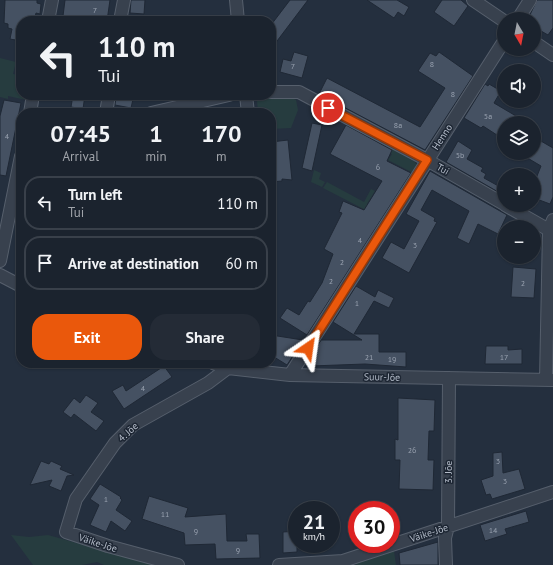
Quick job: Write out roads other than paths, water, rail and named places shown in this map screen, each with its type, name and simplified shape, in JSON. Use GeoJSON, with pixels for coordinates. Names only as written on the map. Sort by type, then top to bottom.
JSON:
{"type":"FeatureCollection","features":[{"type":"Feature","properties":{"kind":"street"},"geometry":{"type":"LineString","coordinates":[[49,16],[52,0]]}},
{"type":"Feature","properties":{"kind":"street"},"geometry":{"type":"LineString","coordinates":[[121,16],[124,0]]}},
{"type":"Feature","properties":{"kind":"street"},"geometry":{"type":"LineString","coordinates":[[236,0],[238,16]]}},
{"type":"Feature","properties":{"kind":"street"},"geometry":{"type":"LineString","coordinates":[[473,0],[497,16]]}},
{"type":"Feature","properties":{"kind":"street"},"geometry":{"type":"LineString","coordinates":[[522,12],[530,0]]}},
{"type":"Feature","properties":{"kind":"street"},"geometry":{"type":"LineString","coordinates":[[541,47],[553,55]]}},
{"type":"Feature","properties":{"kind":"street","name":"Henno"},"geometry":{"type":"LineString","coordinates":[[290,375],[497,52]]}},
{"type":"Feature","properties":{"kind":"street","name":"Tui"},"geometry":{"type":"LineString","coordinates":[[276,92],[299,92],[427,160],[497,201]]}},
{"type":"Feature","properties":{"kind":"street"},"geometry":{"type":"LineString","coordinates":[[173,108],[207,100]]}},
{"type":"Feature","properties":{"kind":"street"},"geometry":{"type":"LineString","coordinates":[[0,261],[16,181]]}},
{"type":"Feature","properties":{"kind":"street","name":"Tui"},"geometry":{"type":"LineString","coordinates":[[520,212],[551,225]]}},
{"type":"Feature","properties":{"kind":"street"},"geometry":{"type":"LineString","coordinates":[[549,380],[551,225]]}},
{"type":"Feature","properties":{"kind":"street"},"geometry":{"type":"LineString","coordinates":[[0,275],[16,283]]}},
{"type":"Feature","properties":{"kind":"street","name":"4. Jõe"},"geometry":{"type":"LineString","coordinates":[[66,532],[76,499],[116,442],[133,425],[208,383],[226,368]]}},
{"type":"Feature","properties":{"kind":"street","name":"Suur-Jõe"},"geometry":{"type":"LineString","coordinates":[[248,368],[290,375],[549,380]]}},
{"type":"Feature","properties":{"kind":"street","name":"3. Jõe"},"geometry":{"type":"LineString","coordinates":[[446,565],[445,538],[448,526],[449,378]]}},
{"type":"Feature","properties":{"kind":"street","name":"Väike-Jõe"},"geometry":{"type":"LineString","coordinates":[[279,565],[343,561],[553,492]]}},
{"type":"Feature","properties":{"kind":"street","name":"Väike-Jõe"},"geometry":{"type":"LineString","coordinates":[[66,532],[178,565]]}}]}
